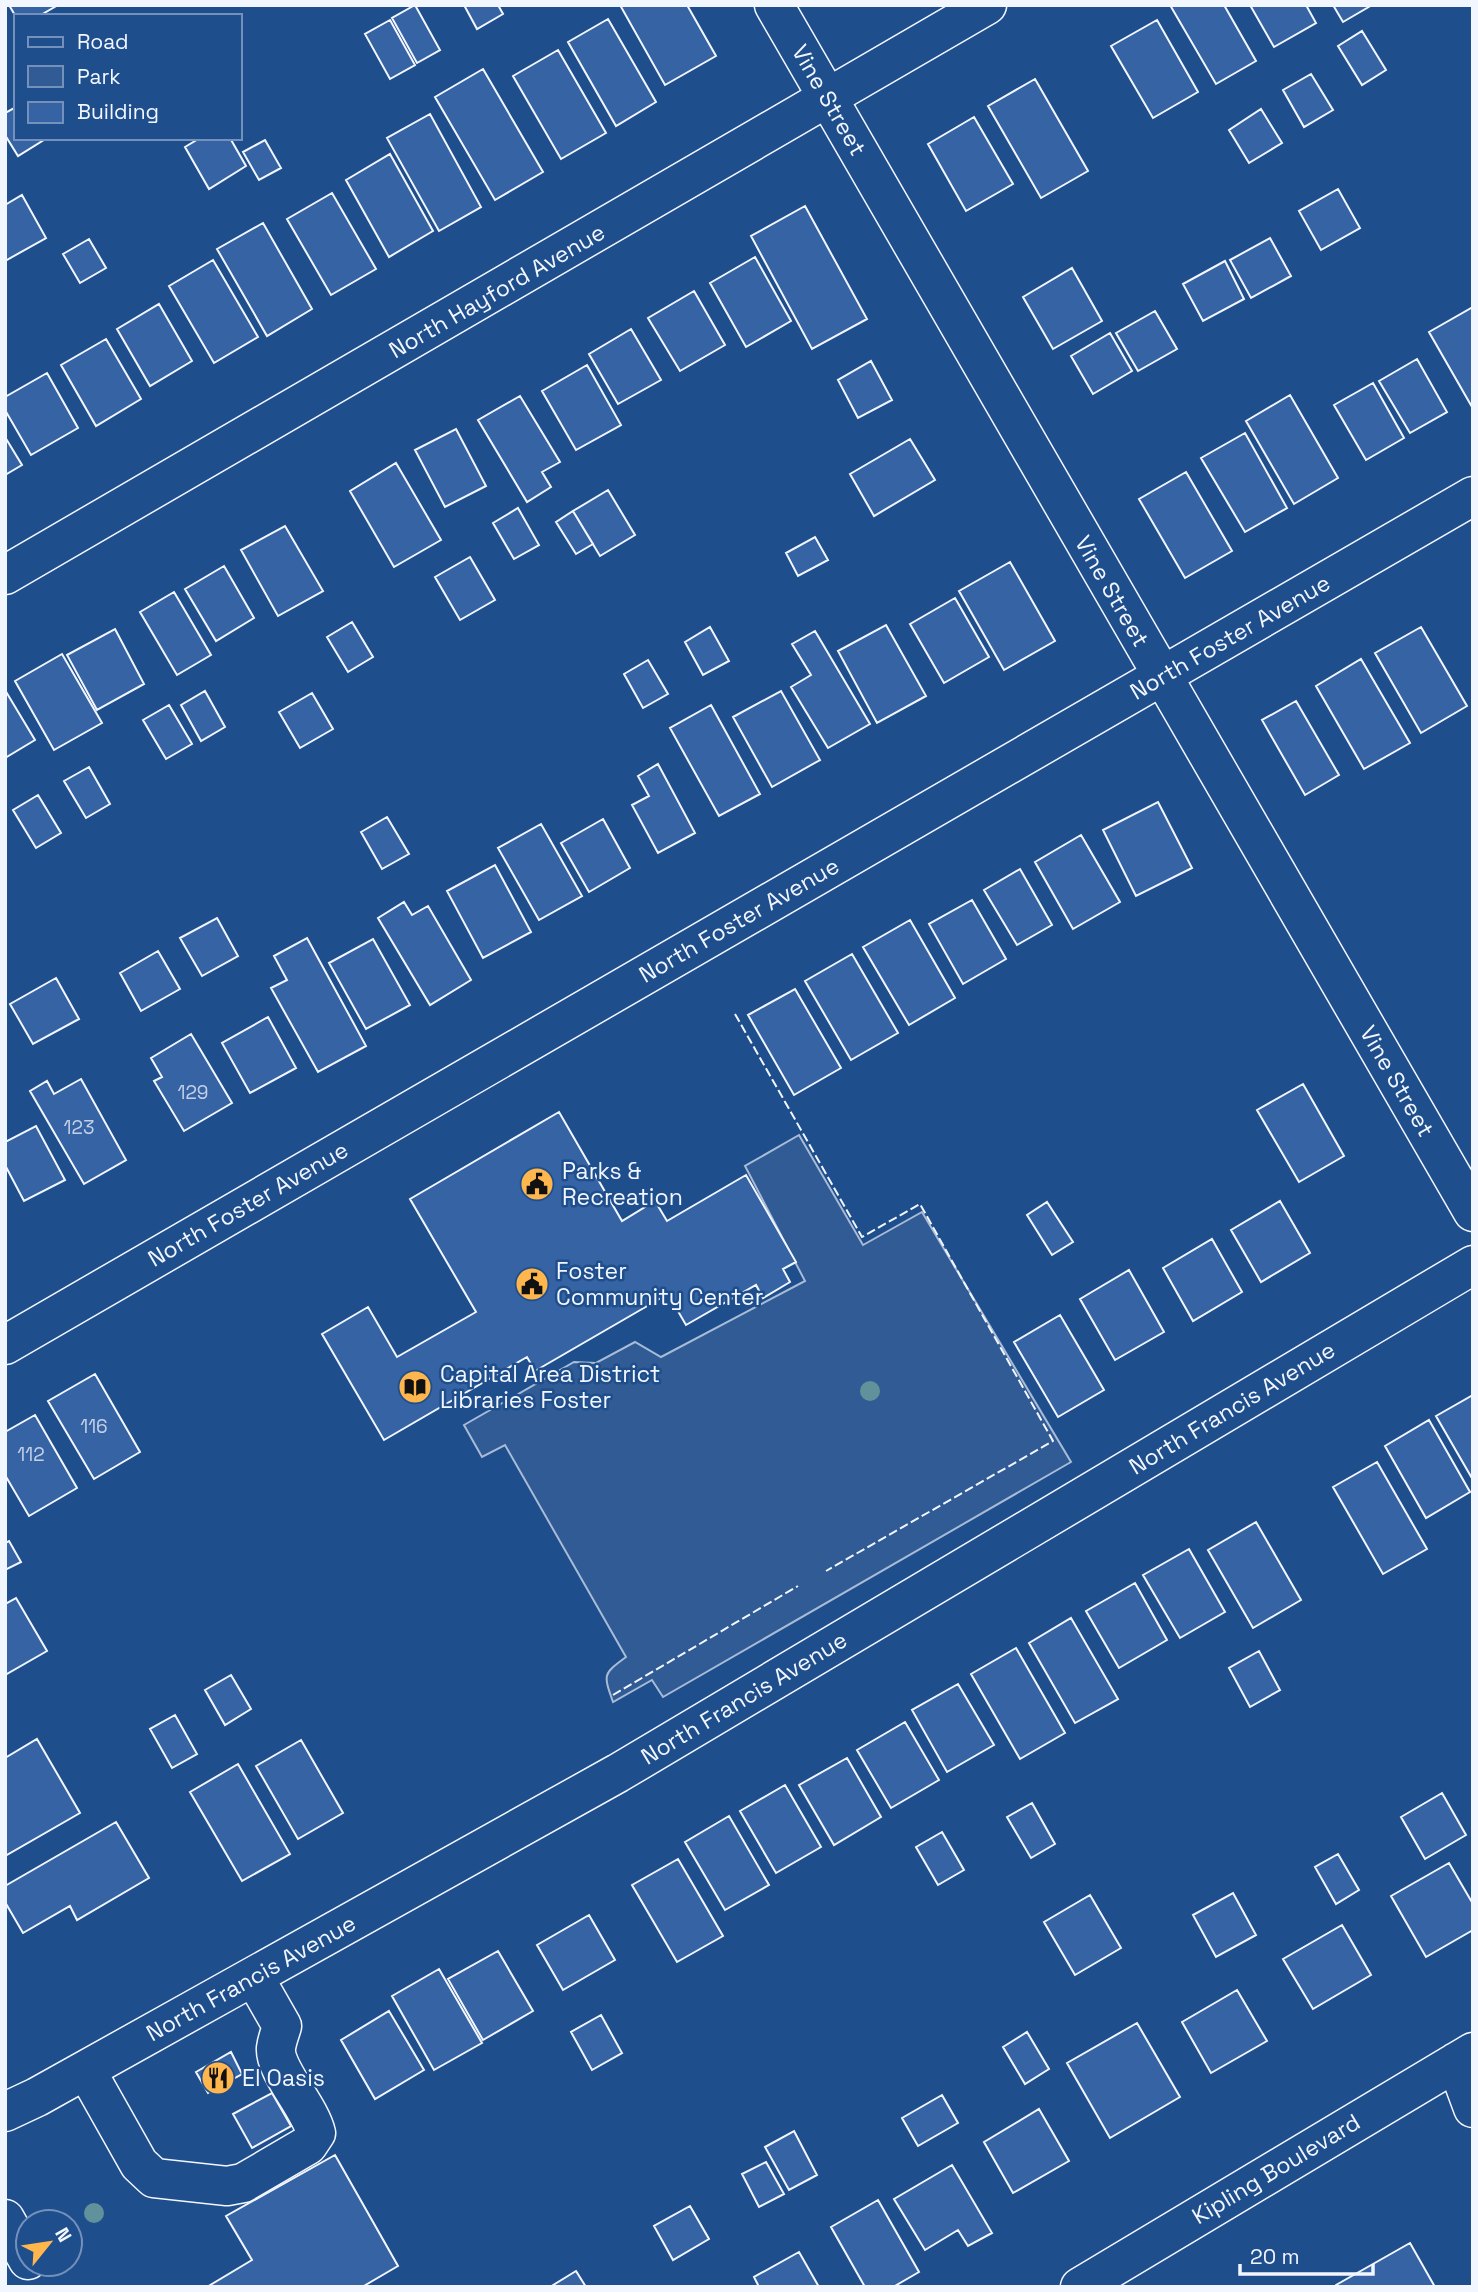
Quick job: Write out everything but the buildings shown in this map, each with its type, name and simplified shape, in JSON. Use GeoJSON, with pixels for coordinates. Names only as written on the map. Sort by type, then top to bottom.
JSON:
{"type":"FeatureCollection","features":[{"type":"Feature","properties":{"kind":"street","name":"Vine Street"},"geometry":{"type":"LineString","coordinates":[[774,5],[1160,677],[1473,1212]]}},
{"type":"Feature","properties":{"kind":"street","name":"North Hayford Avenue"},"geometry":{"type":"LineString","coordinates":[[5,575],[987,5]]}},
{"type":"Feature","properties":{"kind":"street","name":"North Foster Avenue"},"geometry":{"type":"LineString","coordinates":[[5,1345],[1473,496]]}},
{"type":"Feature","properties":{"kind":"street","name":"North Francis Avenue"},"geometry":{"type":"LineString","coordinates":[[5,2112],[86,2070],[618,1773],[1473,1265]]}},
{"type":"Feature","properties":{"kind":"street"},"geometry":{"type":"LineString","coordinates":[[86,2070],[139,2164],[153,2178],[227,2186],[243,2183],[308,2145],[316,2133],[313,2118],[278,2061],[276,2049],[282,2026],[254,1977]]}},
{"type":"Feature","properties":{"kind":"street"},"geometry":{"type":"LineString","coordinates":[[1464,2057],[1473,2108]]}},
{"type":"Feature","properties":{"kind":"street","name":"Kipling Boulevard"},"geometry":{"type":"LineString","coordinates":[[1080,2287],[1464,2057]]}},
{"type":"Feature","properties":{"kind":"street"},"geometry":{"type":"LineString","coordinates":[[5,2219],[14,2235]]}},
{"type":"Feature","properties":{"kind":"green space"},"geometry":{"type":"Polygon","coordinates":[[[799,1135],[863,1245],[922,1212],[1071,1462],[663,1697],[652,1680],[613,1702],[607,1675],[626,1657],[505,1445],[482,1457],[464,1425],[574,1362],[596,1363],[635,1342],[661,1357],[805,1281],[745,1166],[799,1135]]]}},
{"type":"Feature","properties":{"kind":"fence"},"geometry":{"type":"LineString","coordinates":[[735,1014],[862,1237],[920,1204],[1053,1441],[826,1571]]}},
{"type":"Feature","properties":{"kind":"fence"},"geometry":{"type":"LineString","coordinates":[[613,1695],[798,1586]]}},
{"type":"Feature","properties":{"kind":"place","name":"Parks & Recreation"},"geometry":{"type":"Point","coordinates":[537,1184]}},
{"type":"Feature","properties":{"kind":"place","name":"Foster Community Center"},"geometry":{"type":"Point","coordinates":[532,1284]}},
{"type":"Feature","properties":{"kind":"place","name":"Capital Area District Libraries Foster"},"geometry":{"type":"Point","coordinates":[415,1387]}},
{"type":"Feature","properties":{"kind":"place","name":"El Oasis"},"geometry":{"type":"Point","coordinates":[218,2078]}}]}
